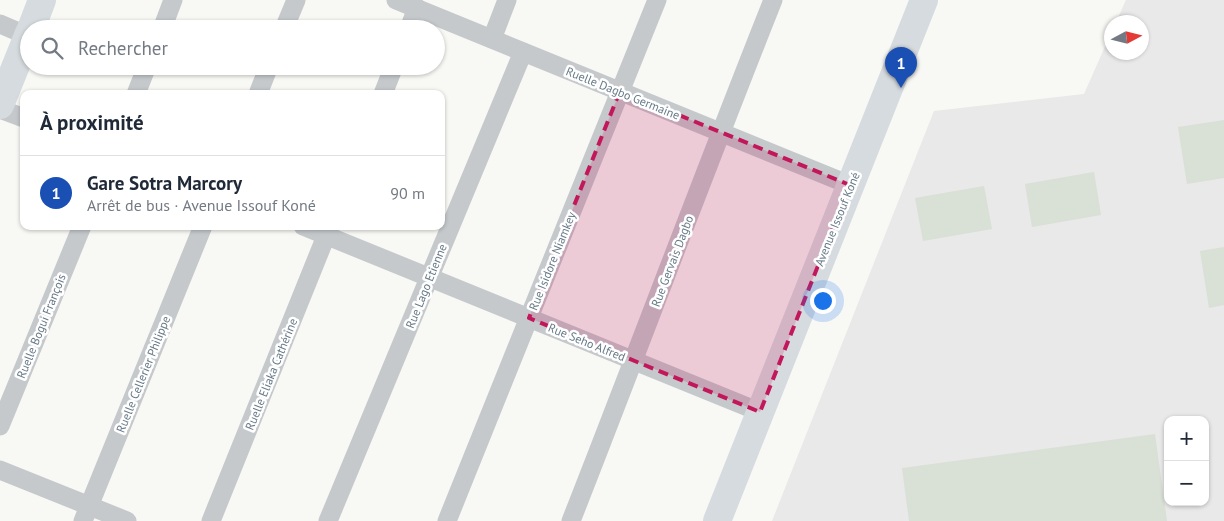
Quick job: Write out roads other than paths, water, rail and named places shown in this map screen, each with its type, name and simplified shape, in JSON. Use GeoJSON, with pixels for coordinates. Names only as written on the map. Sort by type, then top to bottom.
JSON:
{"type":"FeatureCollection","features":[{"type":"Feature","properties":{"kind":"street"},"geometry":{"type":"LineString","coordinates":[[34,20],[42,0]]}},
{"type":"Feature","properties":{"kind":"street"},"geometry":{"type":"LineString","coordinates":[[165,20],[173,0]]}},
{"type":"Feature","properties":{"kind":"street"},"geometry":{"type":"LineString","coordinates":[[288,20],[296,0]]}},
{"type":"Feature","properties":{"kind":"street","name":"Ruelle Dagbo Germaine"},"geometry":{"type":"LineString","coordinates":[[396,0],[850,185]]}},
{"type":"Feature","properties":{"kind":"street"},"geometry":{"type":"LineString","coordinates":[[492,39],[508,0]]}},
{"type":"Feature","properties":{"kind":"street","name":"Rue Isidore Niamkey"},"geometry":{"type":"LineString","coordinates":[[447,521],[657,0]]}},
{"type":"Feature","properties":{"kind":"street","name":"Rue Gervais Dagbo"},"geometry":{"type":"LineString","coordinates":[[571,521],[634,361],[720,132],[773,0]]}},
{"type":"Feature","properties":{"kind":"street","name":"Avenue Issouf Koné"},"geometry":{"type":"LineString","coordinates":[[717,521],[924,0]]}},
{"type":"Feature","properties":{"kind":"street"},"geometry":{"type":"LineString","coordinates":[[412,20],[417,8]]}},
{"type":"Feature","properties":{"kind":"street"},"geometry":{"type":"LineString","coordinates":[[0,24],[20,30]]}},
{"type":"Feature","properties":{"kind":"street","name":"Rue Lago Etienne"},"geometry":{"type":"LineString","coordinates":[[328,521],[523,52]]}},
{"type":"Feature","properties":{"kind":"street"},"geometry":{"type":"LineString","coordinates":[[0,105],[20,55]]}},
{"type":"Feature","properties":{"kind":"street"},"geometry":{"type":"LineString","coordinates":[[138,90],[143,75]]}},
{"type":"Feature","properties":{"kind":"street"},"geometry":{"type":"LineString","coordinates":[[260,90],[265,75]]}},
{"type":"Feature","properties":{"kind":"street"},"geometry":{"type":"LineString","coordinates":[[385,90],[390,75]]}},
{"type":"Feature","properties":{"kind":"street"},"geometry":{"type":"LineString","coordinates":[[0,109],[20,116]]}},
{"type":"Feature","properties":{"kind":"street","name":"Ruelle Bogui François"},"geometry":{"type":"LineString","coordinates":[[0,426],[80,230]]}},
{"type":"Feature","properties":{"kind":"street","name":"Ruelle Cellerier Philippe"},"geometry":{"type":"LineString","coordinates":[[86,513],[201,230]]}},
{"type":"Feature","properties":{"kind":"street","name":"Rue Seho Alfred"},"geometry":{"type":"LineString","coordinates":[[328,231],[429,277],[760,412]]}},
{"type":"Feature","properties":{"kind":"street","name":"Ruelle Eliaka Cathérine"},"geometry":{"type":"LineString","coordinates":[[211,521],[328,231]]}},
{"type":"Feature","properties":{"kind":"street"},"geometry":{"type":"LineString","coordinates":[[0,470],[86,513],[127,521]]}},
{"type":"Feature","properties":{"kind":"place","name":"Gare Sotra Marcory"},"geometry":{"type":"Point","coordinates":[901,88]}}]}
